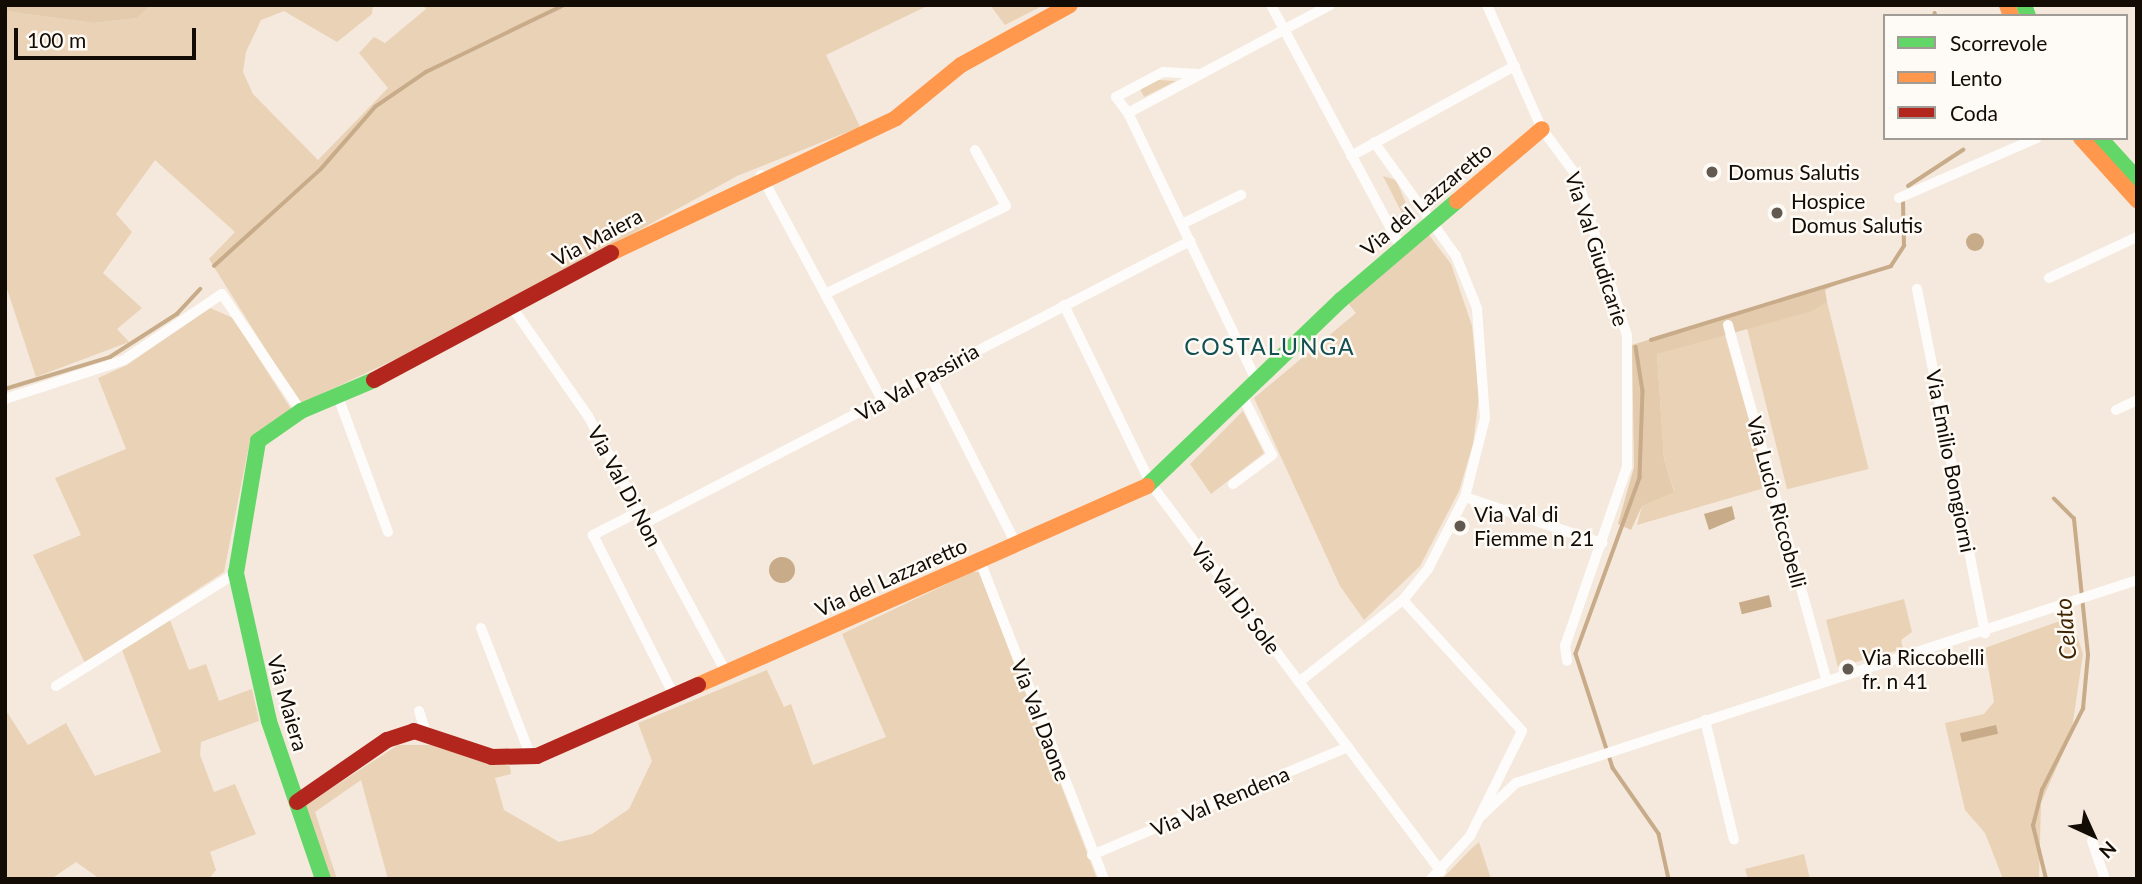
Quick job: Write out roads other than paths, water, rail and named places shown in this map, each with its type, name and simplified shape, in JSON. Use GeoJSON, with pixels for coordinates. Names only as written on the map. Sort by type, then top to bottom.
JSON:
{"type":"FeatureCollection","features":[{"type":"Feature","properties":{"kind":"street","name":"Via Maiera"},"geometry":{"type":"LineString","coordinates":[[323,879],[269,721],[236,573],[258,441],[300,411],[512,307],[761,175],[896,118],[961,65],[1070,5]]}},
{"type":"Feature","properties":{"kind":"street"},"geometry":{"type":"LineString","coordinates":[[1271,5],[1400,246]]}},
{"type":"Feature","properties":{"kind":"street"},"geometry":{"type":"LineString","coordinates":[[1128,113],[1330,5]]}},
{"type":"Feature","properties":{"kind":"street"},"geometry":{"type":"LineString","coordinates":[[1487,5],[1542,129]]}},
{"type":"Feature","properties":{"kind":"street"},"geometry":{"type":"LineString","coordinates":[[1350,156],[1515,66]]}},
{"type":"Feature","properties":{"kind":"street"},"geometry":{"type":"LineString","coordinates":[[1200,74],[1163,72],[1116,97],[1128,113],[1258,384]]}},
{"type":"Feature","properties":{"kind":"street","name":"Via del Lazzaretto"},"geometry":{"type":"LineString","coordinates":[[426,733],[492,757],[531,757],[675,697],[1151,484],[1244,399],[1400,246],[1542,129]]}},
{"type":"Feature","properties":{"kind":"street","name":"Via Val Giudicarie"},"geometry":{"type":"LineString","coordinates":[[1542,129],[1576,175],[1626,336],[1627,467],[1565,646],[1567,661]]}},
{"type":"Feature","properties":{"kind":"street"},"geometry":{"type":"LineString","coordinates":[[1899,198],[2032,140]]}},
{"type":"Feature","properties":{"kind":"street"},"geometry":{"type":"LineString","coordinates":[[2083,140],[2137,200]]}},
{"type":"Feature","properties":{"kind":"street"},"geometry":{"type":"LineString","coordinates":[[2102,140],[2137,179]]}},
{"type":"Feature","properties":{"kind":"street"},"geometry":{"type":"LineString","coordinates":[[1299,682],[1402,600],[1428,569],[1465,497],[1485,418],[1483,343],[1456,256],[1432,219],[1374,142]]}},
{"type":"Feature","properties":{"kind":"street"},"geometry":{"type":"LineString","coordinates":[[825,294],[1006,206],[975,150]]}},
{"type":"Feature","properties":{"kind":"street"},"geometry":{"type":"LineString","coordinates":[[761,175],[884,403]]}},
{"type":"Feature","properties":{"kind":"street"},"geometry":{"type":"LineString","coordinates":[[1182,224],[1241,195]]}},
{"type":"Feature","properties":{"kind":"street"},"geometry":{"type":"LineString","coordinates":[[2049,278],[2137,237]]}},
{"type":"Feature","properties":{"kind":"street","name":"Via Val Passiria"},"geometry":{"type":"LineString","coordinates":[[645,523],[884,403],[929,373],[1189,241]]}},
{"type":"Feature","properties":{"kind":"street","name":"Via Emilio Bongiorni"},"geometry":{"type":"LineString","coordinates":[[1917,289],[1985,633]]}},
{"type":"Feature","properties":{"kind":"street"},"geometry":{"type":"LineString","coordinates":[[5,399],[124,360],[222,295],[300,411]]}},
{"type":"Feature","properties":{"kind":"street","name":"Via Val Di Sole"},"geometry":{"type":"LineString","coordinates":[[1064,305],[1151,472],[1151,484],[1441,872]]}},
{"type":"Feature","properties":{"kind":"street","name":"Via Val Di Non"},"geometry":{"type":"LineString","coordinates":[[512,307],[588,416],[726,672]]}},
{"type":"Feature","properties":{"kind":"street","name":"Via Lucio Riccobelli"},"geometry":{"type":"LineString","coordinates":[[1728,325],[1826,678]]}},
{"type":"Feature","properties":{"kind":"street"},"geometry":{"type":"LineString","coordinates":[[929,373],[1016,544]]}},
{"type":"Feature","properties":{"kind":"street"},"geometry":{"type":"LineString","coordinates":[[337,394],[388,532]]}},
{"type":"Feature","properties":{"kind":"street"},"geometry":{"type":"LineString","coordinates":[[1233,484],[1272,455],[1244,399]]}},
{"type":"Feature","properties":{"kind":"street"},"geometry":{"type":"LineString","coordinates":[[2116,410],[2137,400]]}},
{"type":"Feature","properties":{"kind":"street"},"geometry":{"type":"LineString","coordinates":[[1465,497],[1602,543]]}},
{"type":"Feature","properties":{"kind":"street"},"geometry":{"type":"LineString","coordinates":[[638,512],[593,535],[675,697]]}},
{"type":"Feature","properties":{"kind":"street","name":"Via Val Daone"},"geometry":{"type":"LineString","coordinates":[[980,561],[1092,855],[1104,879]]}},
{"type":"Feature","properties":{"kind":"street"},"geometry":{"type":"LineString","coordinates":[[56,686],[236,573]]}},
{"type":"Feature","properties":{"kind":"street"},"geometry":{"type":"LineString","coordinates":[[1480,817],[1516,783],[1826,678],[1985,633],[2137,580]]}},
{"type":"Feature","properties":{"kind":"street"},"geometry":{"type":"LineString","coordinates":[[1402,600],[1521,725],[1480,817],[1441,872],[1430,879]]}},
{"type":"Feature","properties":{"kind":"street"},"geometry":{"type":"LineString","coordinates":[[481,628],[531,757]]}},
{"type":"Feature","properties":{"kind":"street"},"geometry":{"type":"LineString","coordinates":[[297,802],[387,740],[426,733],[419,711]]}},
{"type":"Feature","properties":{"kind":"street"},"geometry":{"type":"LineString","coordinates":[[1705,720],[1734,840]]}},
{"type":"Feature","properties":{"kind":"street","name":"Via Val Rendena"},"geometry":{"type":"LineString","coordinates":[[1092,855],[1348,747]]}},
{"type":"Feature","properties":{"kind":"street"},"geometry":{"type":"LineString","coordinates":[[1504,768],[1516,783]]}},
{"type":"Feature","properties":{"kind":"street"},"geometry":{"type":"LineString","coordinates":[[2092,841],[2105,879]]}},
{"type":"Feature","properties":{"kind":"waterway"},"geometry":{"type":"LineString","coordinates":[[214,266],[321,169],[375,107],[426,72],[564,5]]}},
{"type":"Feature","properties":{"kind":"waterway"},"geometry":{"type":"LineString","coordinates":[[1908,186],[1963,150]]}},
{"type":"Feature","properties":{"kind":"waterway"},"geometry":{"type":"LineString","coordinates":[[1651,340],[1891,266],[1904,246],[1903,203]]}},
{"type":"Feature","properties":{"kind":"waterway"},"geometry":{"type":"LineString","coordinates":[[5,389],[110,357],[177,314],[200,289]]}},
{"type":"Feature","properties":{"kind":"waterway"},"geometry":{"type":"LineString","coordinates":[[1636,347],[1643,391],[1640,478],[1576,654],[1613,768],[1659,834],[1669,879]]}},
{"type":"Feature","properties":{"kind":"waterway","name":"Celato"},"geometry":{"type":"LineString","coordinates":[[2046,879],[2033,826],[2042,790],[2083,709],[2088,655],[2074,519],[2054,499]]}},
{"type":"Feature","properties":{"kind":"place","name":"Domus Salutis"},"geometry":{"type":"Point","coordinates":[1712,172]}},
{"type":"Feature","properties":{"kind":"place","name":"Hospice Domus Salutis"},"geometry":{"type":"Point","coordinates":[1777,213]}},
{"type":"Feature","properties":{"kind":"place","name":"Via Val di Fiemme n 21"},"geometry":{"type":"Point","coordinates":[1460,526]}},
{"type":"Feature","properties":{"kind":"place","name":"Via Riccobelli fr. n 41"},"geometry":{"type":"Point","coordinates":[1848,669]}},
{"type":"Feature","properties":{"kind":"district","name":"COSTALUNGA"},"geometry":{"type":"Point","coordinates":[1270,346]}}]}
